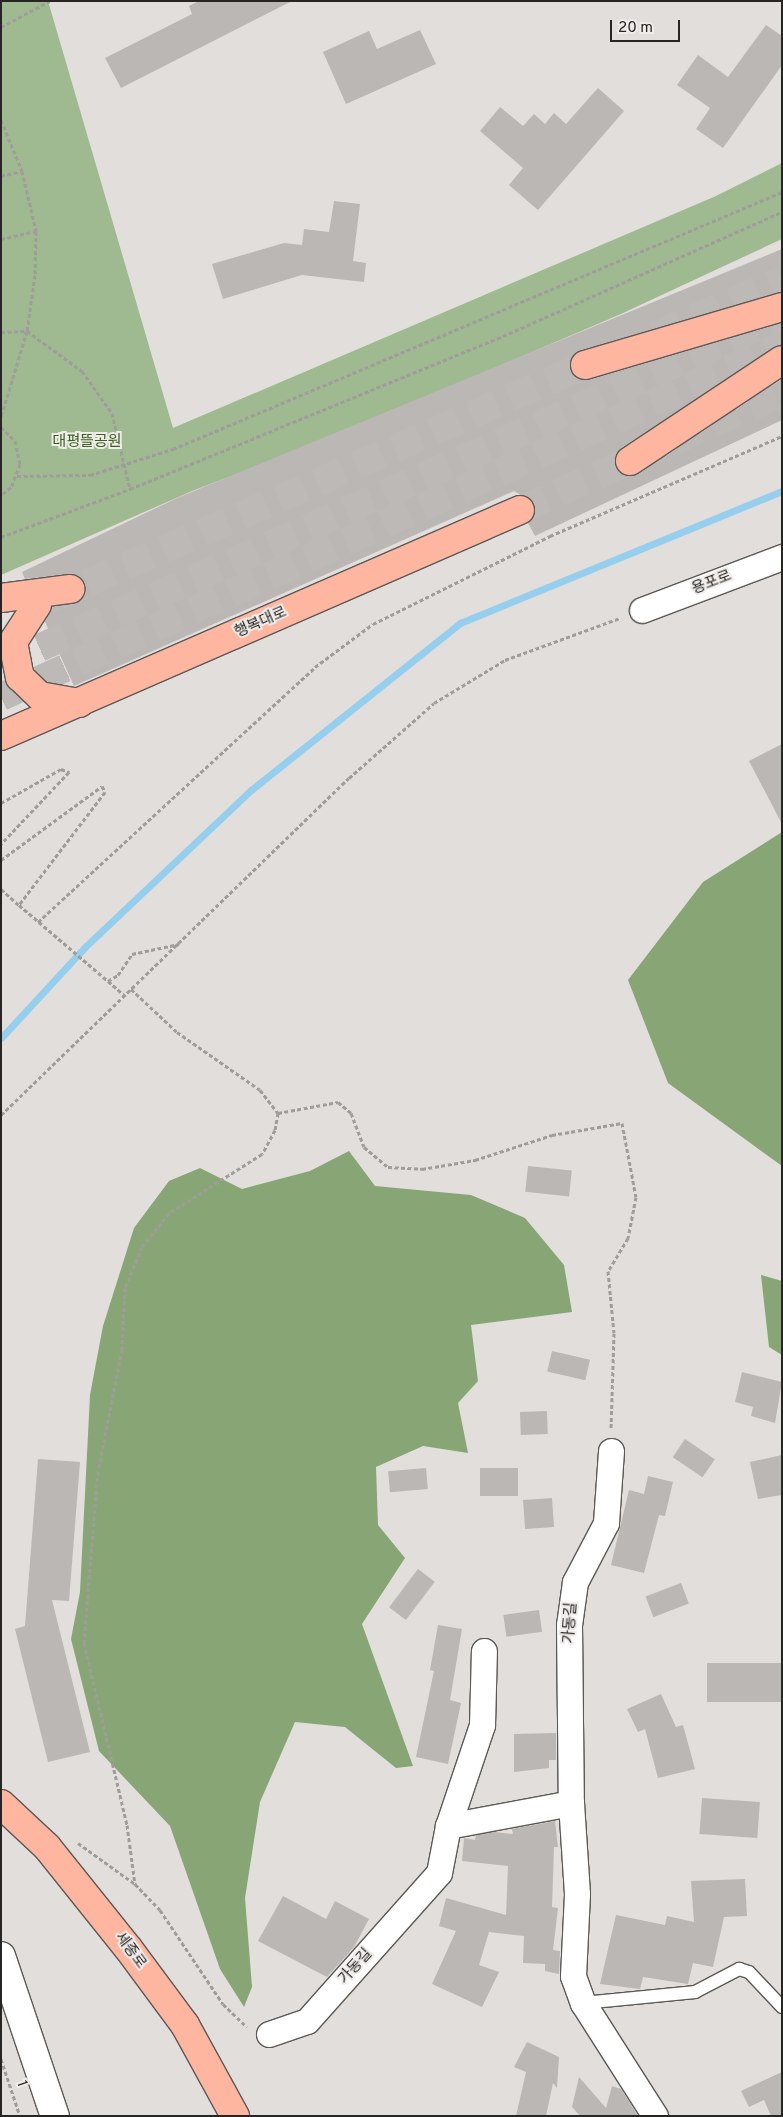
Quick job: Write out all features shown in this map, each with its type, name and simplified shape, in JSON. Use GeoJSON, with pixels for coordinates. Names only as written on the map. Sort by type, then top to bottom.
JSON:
{"type":"FeatureCollection","features":[{"type":"Feature","properties":{"kind":"highway"},"geometry":{"type":"LineString","coordinates":[[585,365],[782,308]]}},
{"type":"Feature","properties":{"kind":"highway"},"geometry":{"type":"LineString","coordinates":[[630,461],[782,360]]}},
{"type":"Feature","properties":{"kind":"highway","name":"행복대로"},"geometry":{"type":"LineString","coordinates":[[1,743],[13,731],[520,510]]}},
{"type":"Feature","properties":{"kind":"highway"},"geometry":{"type":"LineString","coordinates":[[1,598],[70,589]]}},
{"type":"Feature","properties":{"kind":"highway"},"geometry":{"type":"LineString","coordinates":[[1,623],[37,605],[13,642],[20,677],[40,696],[79,703]]}},
{"type":"Feature","properties":{"kind":"highway","name":"세종로"},"geometry":{"type":"LineString","coordinates":[[1,1804],[47,1847],[184,2025],[235,2116]]}},
{"type":"Feature","properties":{"kind":"highway"},"geometry":{"type":"LineString","coordinates":[[184,2025],[227,2074],[254,2116]]}},
{"type":"Feature","properties":{"kind":"street","name":"용포로"},"geometry":{"type":"LineString","coordinates":[[642,610],[782,557]]}},
{"type":"Feature","properties":{"kind":"street","name":"가동길"},"geometry":{"type":"LineString","coordinates":[[610,1451],[606,1523],[575,1582],[569,1625],[571,1803],[577,1894],[573,1976],[583,2003],[655,2116]]}},
{"type":"Feature","properties":{"kind":"street","name":"가동길"},"geometry":{"type":"LineString","coordinates":[[269,2034],[308,2021],[439,1873],[448,1826],[482,1725],[484,1651]]}},
{"type":"Feature","properties":{"kind":"street"},"geometry":{"type":"LineString","coordinates":[[448,1826],[571,1803]]}},
{"type":"Feature","properties":{"kind":"street"},"geometry":{"type":"LineString","coordinates":[[1,1956],[55,2116]]}},
{"type":"Feature","properties":{"kind":"lane"},"geometry":{"type":"LineString","coordinates":[[583,2003],[686,1994],[714,1984],[739,1969],[749,1972],[782,2007]]}},
{"type":"Feature","properties":{"kind":"path"},"geometry":{"type":"LineString","coordinates":[[1,26],[50,1]]}},
{"type":"Feature","properties":{"kind":"path"},"geometry":{"type":"LineString","coordinates":[[1,120],[22,171],[36,231],[35,275],[27,331],[1,417]]}},
{"type":"Feature","properties":{"kind":"path"},"geometry":{"type":"LineString","coordinates":[[1,176],[22,171]]}},
{"type":"Feature","properties":{"kind":"path"},"geometry":{"type":"LineString","coordinates":[[17,476],[90,475],[125,467],[341,380],[782,192]]}},
{"type":"Feature","properties":{"kind":"path"},"geometry":{"type":"LineString","coordinates":[[1,537],[130,489],[503,336],[782,212]]}},
{"type":"Feature","properties":{"kind":"path"},"geometry":{"type":"LineString","coordinates":[[1,240],[36,231]]}},
{"type":"Feature","properties":{"kind":"path"},"geometry":{"type":"LineString","coordinates":[[1,332],[27,331],[82,371],[98,390],[118,429],[130,489]]}},
{"type":"Feature","properties":{"kind":"path"},"geometry":{"type":"LineString","coordinates":[[1,427],[15,442],[19,452],[17,476],[1,495]]}},
{"type":"Feature","properties":{"kind":"path"},"geometry":{"type":"LineString","coordinates":[[38,922],[309,673],[373,624],[550,536],[782,436]]}},
{"type":"Feature","properties":{"kind":"path"},"geometry":{"type":"LineString","coordinates":[[1,1115],[124,995],[180,944],[349,778],[434,703],[505,660],[642,610]]}},
{"type":"Feature","properties":{"kind":"path"},"geometry":{"type":"LineString","coordinates":[[1,803],[61,769],[69,772],[1,844]]}},
{"type":"Feature","properties":{"kind":"path"},"geometry":{"type":"LineString","coordinates":[[1,860],[102,786],[105,792],[18,905]]}},
{"type":"Feature","properties":{"kind":"path"},"geometry":{"type":"LineString","coordinates":[[1,889],[124,995]]}},
{"type":"Feature","properties":{"kind":"path"},"geometry":{"type":"LineString","coordinates":[[108,981],[118,976],[132,954],[180,944]]}},
{"type":"Feature","properties":{"kind":"path"},"geometry":{"type":"LineString","coordinates":[[131,989],[177,1032],[260,1090],[278,1113],[275,1130],[262,1154],[168,1213],[142,1247],[125,1288],[122,1349],[98,1471],[84,1643],[127,1825],[136,1884]]}},
{"type":"Feature","properties":{"kind":"path"},"geometry":{"type":"LineString","coordinates":[[278,1113],[338,1102],[352,1113],[364,1147],[388,1167],[422,1169],[475,1160],[552,1135],[622,1123],[636,1197],[628,1238],[608,1270],[614,1333],[610,1451]]}},
{"type":"Feature","properties":{"kind":"path"},"geometry":{"type":"LineString","coordinates":[[76,1841],[136,1884],[160,1910],[228,2010],[244,2026],[269,2034]]}},
{"type":"Feature","properties":{"kind":"path","name":"1"},"geometry":{"type":"LineString","coordinates":[[1,2060],[20,2116]]}},
{"type":"Feature","properties":{"kind":"green space","name":"대평뜰공원"},"geometry":{"type":"Polygon","coordinates":[[[1,1],[48,1],[173,428],[716,196],[782,163],[782,239],[621,314],[323,441],[192,491],[1,575],[1,1]]]}},
{"type":"Feature","properties":{"kind":"green space"},"geometry":{"type":"Polygon","coordinates":[[[782,832],[782,1166],[668,1083],[628,980],[703,882],[782,832]]]}},
{"type":"Feature","properties":{"kind":"green space"},"geometry":{"type":"Polygon","coordinates":[[[349,1151],[375,1186],[471,1195],[525,1218],[564,1265],[572,1312],[471,1325],[478,1381],[458,1403],[468,1453],[423,1446],[376,1467],[378,1525],[405,1558],[362,1624],[413,1766],[396,1768],[345,1727],[295,1722],[260,1802],[245,1898],[252,1987],[244,2007],[220,1969],[170,1826],[99,1751],[71,1639],[80,1592],[90,1395],[103,1326],[134,1228],[169,1181],[200,1168],[242,1189],[310,1171],[349,1151]]]}},
{"type":"Feature","properties":{"kind":"green space"},"geometry":{"type":"Polygon","coordinates":[[[761,1275],[782,1281],[782,1355],[769,1347],[761,1275]]]}},
{"type":"Feature","properties":{"kind":"building"},"geometry":{"type":"Polygon","coordinates":[[[199,1],[292,1],[121,88],[105,58],[192,14],[189,6],[199,1]]]}},
{"type":"Feature","properties":{"kind":"building"},"geometry":{"type":"Polygon","coordinates":[[[766,25],[782,36],[782,65],[723,148],[696,129],[710,108],[677,85],[698,55],[728,77],[766,25]]]}},
{"type":"Feature","properties":{"kind":"building"},"geometry":{"type":"Polygon","coordinates":[[[420,30],[436,64],[346,104],[323,52],[369,31],[377,49],[420,30]]]}},
{"type":"Feature","properties":{"kind":"building"},"geometry":{"type":"Polygon","coordinates":[[[598,88],[624,111],[538,210],[509,185],[523,168],[480,131],[500,107],[523,126],[534,114],[545,124],[554,113],[566,124],[598,88]]]}},
{"type":"Feature","properties":{"kind":"building"},"geometry":{"type":"Polygon","coordinates":[[[334,201],[360,204],[353,261],[366,263],[364,282],[302,275],[223,299],[212,264],[284,243],[302,245],[304,229],[329,232],[334,201]]]}},
{"type":"Feature","properties":{"kind":"building"},"geometry":{"type":"Polygon","coordinates":[[[782,249],[782,292],[581,350],[570,362],[575,377],[589,380],[782,323],[782,344],[621,448],[614,462],[624,475],[639,474],[782,379],[782,420],[535,536],[528,523],[535,512],[534,503],[514,491],[74,686],[45,622],[52,607],[80,601],[85,595],[83,580],[68,574],[25,579],[22,572],[177,498],[782,249]]]}},
{"type":"Feature","properties":{"kind":"building"},"geometry":{"type":"Polygon","coordinates":[[[782,744],[782,824],[749,761],[782,744]]]}},
{"type":"Feature","properties":{"kind":"building"},"geometry":{"type":"Polygon","coordinates":[[[528,1166],[572,1171],[569,1196],[525,1192],[528,1166]]]}},
{"type":"Feature","properties":{"kind":"building"},"geometry":{"type":"Polygon","coordinates":[[[552,1351],[590,1360],[585,1380],[547,1371],[552,1351]]]}},
{"type":"Feature","properties":{"kind":"building"},"geometry":{"type":"Polygon","coordinates":[[[742,1372],[782,1382],[775,1423],[751,1416],[753,1407],[735,1402],[742,1372]]]}},
{"type":"Feature","properties":{"kind":"building"},"geometry":{"type":"Polygon","coordinates":[[[547,1411],[548,1434],[521,1435],[520,1412],[547,1411]]]}},
{"type":"Feature","properties":{"kind":"building"},"geometry":{"type":"Polygon","coordinates":[[[685,1439],[715,1459],[703,1477],[673,1457],[685,1439]]]}},
{"type":"Feature","properties":{"kind":"building"},"geometry":{"type":"Polygon","coordinates":[[[782,1455],[782,1495],[758,1499],[750,1462],[782,1455]]]}},
{"type":"Feature","properties":{"kind":"building"},"geometry":{"type":"Polygon","coordinates":[[[38,1459],[80,1462],[69,1601],[52,1600],[90,1752],[48,1762],[15,1629],[25,1626],[38,1459]]]}},
{"type":"Feature","properties":{"kind":"building"},"geometry":{"type":"Polygon","coordinates":[[[426,1468],[428,1489],[390,1492],[388,1471],[426,1468]]]}},
{"type":"Feature","properties":{"kind":"building"},"geometry":{"type":"Polygon","coordinates":[[[480,1468],[518,1468],[518,1496],[480,1496],[480,1468]]]}},
{"type":"Feature","properties":{"kind":"building"},"geometry":{"type":"Polygon","coordinates":[[[648,1476],[673,1482],[665,1516],[659,1515],[644,1573],[611,1565],[629,1490],[644,1494],[648,1476]]]}},
{"type":"Feature","properties":{"kind":"building"},"geometry":{"type":"Polygon","coordinates":[[[552,1498],[554,1527],[525,1529],[523,1500],[552,1498]]]}},
{"type":"Feature","properties":{"kind":"building"},"geometry":{"type":"Polygon","coordinates":[[[418,1569],[435,1582],[406,1620],[389,1607],[418,1569]]]}},
{"type":"Feature","properties":{"kind":"building"},"geometry":{"type":"Polygon","coordinates":[[[681,1583],[689,1604],[653,1617],[646,1597],[681,1583]]]}},
{"type":"Feature","properties":{"kind":"building"},"geometry":{"type":"Polygon","coordinates":[[[539,1610],[542,1632],[506,1637],[503,1615],[539,1610]]]}},
{"type":"Feature","properties":{"kind":"building"},"geometry":{"type":"Polygon","coordinates":[[[438,1625],[462,1629],[450,1700],[461,1703],[448,1764],[416,1757],[434,1671],[430,1670],[438,1625]]]}},
{"type":"Feature","properties":{"kind":"building"},"geometry":{"type":"Polygon","coordinates":[[[707,1663],[782,1663],[782,1702],[707,1702],[707,1663]]]}},
{"type":"Feature","properties":{"kind":"building"},"geometry":{"type":"Polygon","coordinates":[[[661,1694],[676,1727],[683,1725],[695,1769],[658,1778],[645,1729],[638,1732],[627,1709],[661,1694]]]}},
{"type":"Feature","properties":{"kind":"building"},"geometry":{"type":"Polygon","coordinates":[[[556,1733],[556,1760],[549,1760],[549,1768],[514,1772],[514,1734],[556,1733]]]}},
{"type":"Feature","properties":{"kind":"building"},"geometry":{"type":"Polygon","coordinates":[[[702,1798],[760,1802],[757,1838],[699,1834],[702,1798]]]}},
{"type":"Feature","properties":{"kind":"building"},"geometry":{"type":"Polygon","coordinates":[[[555,1821],[558,1847],[554,1847],[552,1907],[558,1908],[553,1950],[560,1951],[559,1974],[545,1971],[545,1964],[523,1963],[524,1936],[489,1932],[479,1965],[499,1972],[482,2007],[432,1984],[456,1931],[439,1926],[446,1898],[506,1915],[508,1866],[462,1861],[464,1838],[475,1840],[476,1835],[494,1832],[513,1834],[512,1829],[555,1821]]]}},
{"type":"Feature","properties":{"kind":"building"},"geometry":{"type":"Polygon","coordinates":[[[745,1879],[747,1916],[724,1917],[713,1967],[693,1963],[688,1984],[643,1977],[640,1989],[600,1984],[616,1915],[665,1925],[667,1916],[694,1922],[691,1881],[745,1879]]]}},
{"type":"Feature","properties":{"kind":"building"},"geometry":{"type":"Polygon","coordinates":[[[283,1896],[326,1919],[335,1901],[369,1919],[354,1947],[327,1977],[258,1941],[283,1896]]]}},
{"type":"Feature","properties":{"kind":"building"},"geometry":{"type":"Polygon","coordinates":[[[527,2042],[559,2057],[557,2088],[553,2083],[546,2116],[516,2116],[526,2072],[514,2067],[527,2042]]]}},
{"type":"Feature","properties":{"kind":"building"},"geometry":{"type":"Polygon","coordinates":[[[782,2072],[782,2116],[771,2116],[764,2100],[749,2107],[741,2091],[782,2072]]]}},
{"type":"Feature","properties":{"kind":"building"},"geometry":{"type":"Polygon","coordinates":[[[579,2077],[606,2108],[612,2086],[621,2089],[638,2116],[580,2116],[572,2107],[579,2077]]]}},
{"type":"Feature","properties":{"kind":"waterway"},"geometry":{"type":"LineString","coordinates":[[1,1038],[86,946],[251,790],[460,623],[782,491]]}},
{"type":"Feature","properties":{"kind":"tunnel"},"geometry":{"type":"LineString","coordinates":[[655,335],[782,280]]}},
{"type":"Feature","properties":{"kind":"tunnel"},"geometry":{"type":"LineString","coordinates":[[1,665],[780,317]]}},
{"type":"Feature","properties":{"kind":"tunnel"},"geometry":{"type":"LineString","coordinates":[[1,697],[782,345]]}},
{"type":"Feature","properties":{"kind":"tunnel"},"geometry":{"type":"LineString","coordinates":[[48,600],[606,356]]}},
{"type":"Feature","properties":{"kind":"tunnel"},"geometry":{"type":"LineString","coordinates":[[520,510],[782,393]]}}]}
